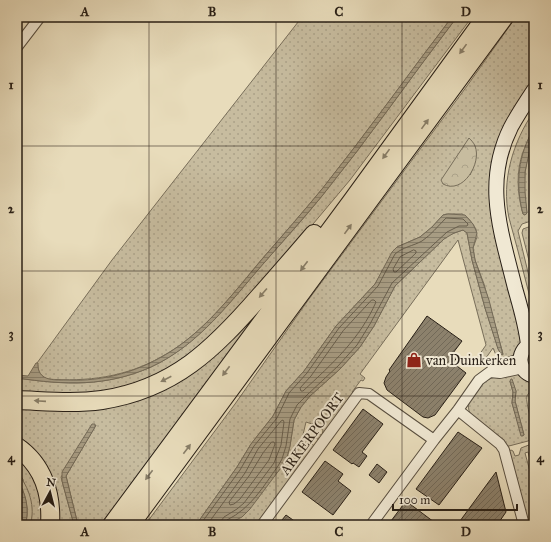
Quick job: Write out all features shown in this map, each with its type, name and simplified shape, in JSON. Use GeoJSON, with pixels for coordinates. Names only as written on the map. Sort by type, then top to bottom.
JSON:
{"type":"FeatureCollection","features":[{"type":"Feature","properties":{"kind":"highway"},"geometry":{"type":"LineString","coordinates":[[112,525],[486,17]]}},
{"type":"Feature","properties":{"kind":"highway"},"geometry":{"type":"LineString","coordinates":[[130,525],[504,17]]}},
{"type":"Feature","properties":{"kind":"highway"},"geometry":{"type":"LineString","coordinates":[[17,400],[73,402],[103,400],[145,389],[182,371],[221,339],[316,232],[352,201]]}},
{"type":"Feature","properties":{"kind":"highway"},"geometry":{"type":"LineString","coordinates":[[17,447],[30,458],[47,486],[50,506],[50,525]]}},
{"type":"Feature","properties":{"kind":"main road"},"geometry":{"type":"LineString","coordinates":[[534,90],[517,116],[505,140],[497,170],[496,195],[498,220],[531,343],[524,348],[522,363],[526,372],[534,376]]}},
{"type":"Feature","properties":{"kind":"main road"},"geometry":{"type":"LineString","coordinates":[[534,106],[522,125],[512,148],[506,172],[504,195],[507,218],[534,323]]}},
{"type":"Feature","properties":{"kind":"street"},"geometry":{"type":"LineString","coordinates":[[17,47],[40,17]]}},
{"type":"Feature","properties":{"kind":"street"},"geometry":{"type":"LineString","coordinates":[[372,525],[479,380],[498,366],[522,363]]}},
{"type":"Feature","properties":{"kind":"street","name":"ARKERPOORT"},"geometry":{"type":"LineString","coordinates":[[262,525],[360,393],[369,394],[434,440]]}},
{"type":"Feature","properties":{"kind":"street"},"geometry":{"type":"LineString","coordinates":[[458,410],[498,443],[504,450],[524,525]]}},
{"type":"Feature","properties":{"kind":"green space"},"geometry":{"type":"Polygon","coordinates":[[[302,17],[452,17],[323,188],[228,300],[203,326],[176,348],[161,357],[148,364],[120,374],[77,380],[47,379],[42,376],[39,372],[37,363],[112,260],[302,17]]]}},
{"type":"Feature","properties":{"kind":"green space"},"geometry":{"type":"Polygon","coordinates":[[[457,17],[472,17],[350,180],[287,255],[199,350],[155,377],[102,393],[17,393],[17,378],[52,382],[85,383],[118,378],[134,374],[151,367],[184,347],[225,308],[315,205],[457,17]]]}},
{"type":"Feature","properties":{"kind":"green space"},"geometry":{"type":"Polygon","coordinates":[[[516,17],[534,17],[534,86],[496,162],[524,340],[514,356],[499,362],[493,348],[483,362],[477,358],[486,345],[458,240],[360,374],[365,378],[363,381],[361,380],[352,392],[354,394],[320,441],[316,438],[316,434],[322,435],[323,430],[318,427],[319,425],[306,422],[302,439],[308,439],[309,442],[316,447],[258,525],[226,525],[235,521],[286,461],[294,420],[301,407],[310,396],[340,369],[360,347],[374,326],[395,286],[449,235],[463,230],[467,233],[472,260],[485,308],[498,348],[501,354],[503,354],[484,284],[475,260],[473,248],[477,237],[476,229],[469,219],[462,214],[443,215],[420,237],[397,247],[375,284],[336,326],[304,371],[286,391],[273,416],[251,444],[237,467],[196,525],[145,525],[235,404],[309,299],[467,86],[516,17]],[[469,138],[470,175],[476,156],[475,147],[469,138]]]}},
{"type":"Feature","properties":{"kind":"green space"},"geometry":{"type":"Polygon","coordinates":[[[534,111],[534,127],[524,149],[519,167],[518,183],[521,206],[523,214],[525,215],[527,213],[525,195],[526,167],[530,149],[534,140],[534,220],[522,224],[518,231],[534,297],[534,313],[509,218],[507,190],[508,176],[515,148],[520,135],[534,111]]]}},
{"type":"Feature","properties":{"kind":"green space"},"geometry":{"type":"Polygon","coordinates":[[[469,138],[475,145],[476,161],[469,176],[457,185],[450,186],[443,184],[441,180],[469,138]]]}},
{"type":"Feature","properties":{"kind":"green space"},"geometry":{"type":"Polygon","coordinates":[[[534,225],[532,236],[530,235],[529,237],[534,258],[534,280],[522,233],[523,229],[534,225]]]}},
{"type":"Feature","properties":{"kind":"green space"},"geometry":{"type":"Polygon","coordinates":[[[290,270],[101,525],[78,525],[66,476],[96,425],[61,477],[74,525],[53,525],[53,509],[17,444],[17,403],[146,392],[290,270]]]}},
{"type":"Feature","properties":{"kind":"green space"},"geometry":{"type":"Polygon","coordinates":[[[509,373],[519,373],[534,383],[534,389],[528,394],[527,400],[534,436],[528,441],[507,446],[477,422],[471,415],[469,405],[472,396],[481,384],[485,381],[509,373]],[[510,381],[513,392],[512,403],[522,436],[524,435],[515,401],[516,391],[510,381]]]}},
{"type":"Feature","properties":{"kind":"green space"},"geometry":{"type":"Polygon","coordinates":[[[534,443],[534,474],[528,452],[525,453],[534,486],[534,525],[528,525],[509,451],[513,451],[515,456],[519,455],[521,448],[534,443]]]}},
{"type":"Feature","properties":{"kind":"green space"},"geometry":{"type":"Polygon","coordinates":[[[17,456],[26,465],[40,489],[43,525],[30,525],[32,521],[23,479],[17,473],[17,456]]]}},
{"type":"Feature","properties":{"kind":"green space"},"geometry":{"type":"Polygon","coordinates":[[[17,473],[25,484],[32,505],[32,518],[30,525],[25,525],[27,517],[26,504],[17,473]]]}},
{"type":"Feature","properties":{"kind":"water"},"geometry":{"type":"Polygon","coordinates":[[[452,17],[457,17],[322,196],[226,307],[199,335],[168,358],[134,374],[118,378],[85,383],[69,383],[17,378],[17,375],[28,376],[36,363],[38,363],[38,369],[43,376],[56,380],[94,379],[122,374],[148,364],[186,341],[210,319],[232,295],[322,189],[452,17]]]}},
{"type":"Feature","properties":{"kind":"water"},"geometry":{"type":"Polygon","coordinates":[[[534,128],[534,140],[530,149],[525,172],[527,213],[525,215],[523,214],[519,192],[521,159],[534,128]]]}},
{"type":"Feature","properties":{"kind":"water"},"geometry":{"type":"Polygon","coordinates":[[[443,215],[465,215],[473,224],[477,233],[473,248],[475,260],[489,300],[503,355],[498,349],[485,308],[472,260],[467,233],[463,230],[454,233],[444,239],[395,286],[374,326],[360,347],[340,369],[310,396],[301,407],[294,420],[286,461],[250,509],[242,517],[226,525],[196,525],[237,467],[251,444],[273,416],[286,391],[304,371],[336,326],[375,284],[392,252],[397,247],[420,237],[443,215]]]}},
{"type":"Feature","properties":{"kind":"water"},"geometry":{"type":"Polygon","coordinates":[[[511,379],[516,391],[515,401],[524,435],[522,436],[512,403],[513,392],[510,381],[511,379]]]}},
{"type":"Feature","properties":{"kind":"water"},"geometry":{"type":"Polygon","coordinates":[[[92,424],[95,424],[95,427],[66,476],[78,525],[74,525],[62,481],[62,472],[92,424]]]}},
{"type":"Feature","properties":{"kind":"water"},"geometry":{"type":"Polygon","coordinates":[[[17,480],[25,496],[27,514],[25,525],[17,525],[17,480]]]}},
{"type":"Feature","properties":{"kind":"building"},"geometry":{"type":"Polygon","coordinates":[[[427,316],[462,341],[453,353],[458,356],[453,363],[466,373],[435,415],[428,418],[423,417],[387,390],[384,383],[390,371],[389,370],[427,316]]]}},
{"type":"Feature","properties":{"kind":"building"},"geometry":{"type":"Polygon","coordinates":[[[363,409],[383,424],[362,452],[367,456],[359,467],[353,463],[352,464],[333,450],[363,409]]]}},
{"type":"Feature","properties":{"kind":"building"},"geometry":{"type":"Polygon","coordinates":[[[458,432],[482,448],[439,505],[416,489],[458,432]]]}},
{"type":"Feature","properties":{"kind":"building"},"geometry":{"type":"Polygon","coordinates":[[[325,461],[343,474],[338,481],[351,491],[333,515],[302,492],[325,461]]]}},
{"type":"Feature","properties":{"kind":"building"},"geometry":{"type":"Polygon","coordinates":[[[377,464],[387,472],[379,483],[369,475],[377,464]]]}},
{"type":"Feature","properties":{"kind":"building"},"geometry":{"type":"Polygon","coordinates":[[[496,472],[506,512],[497,525],[465,525],[460,521],[496,472]]]}},
{"type":"Feature","properties":{"kind":"building"},"geometry":{"type":"Polygon","coordinates":[[[406,501],[438,525],[388,525],[406,501]]]}},
{"type":"Feature","properties":{"kind":"building"},"geometry":{"type":"Polygon","coordinates":[[[286,515],[300,525],[278,525],[286,515]]]}},
{"type":"Feature","properties":{"kind":"place","name":"van Duinkerken"},"geometry":{"type":"Point","coordinates":[414,360]}}]}
